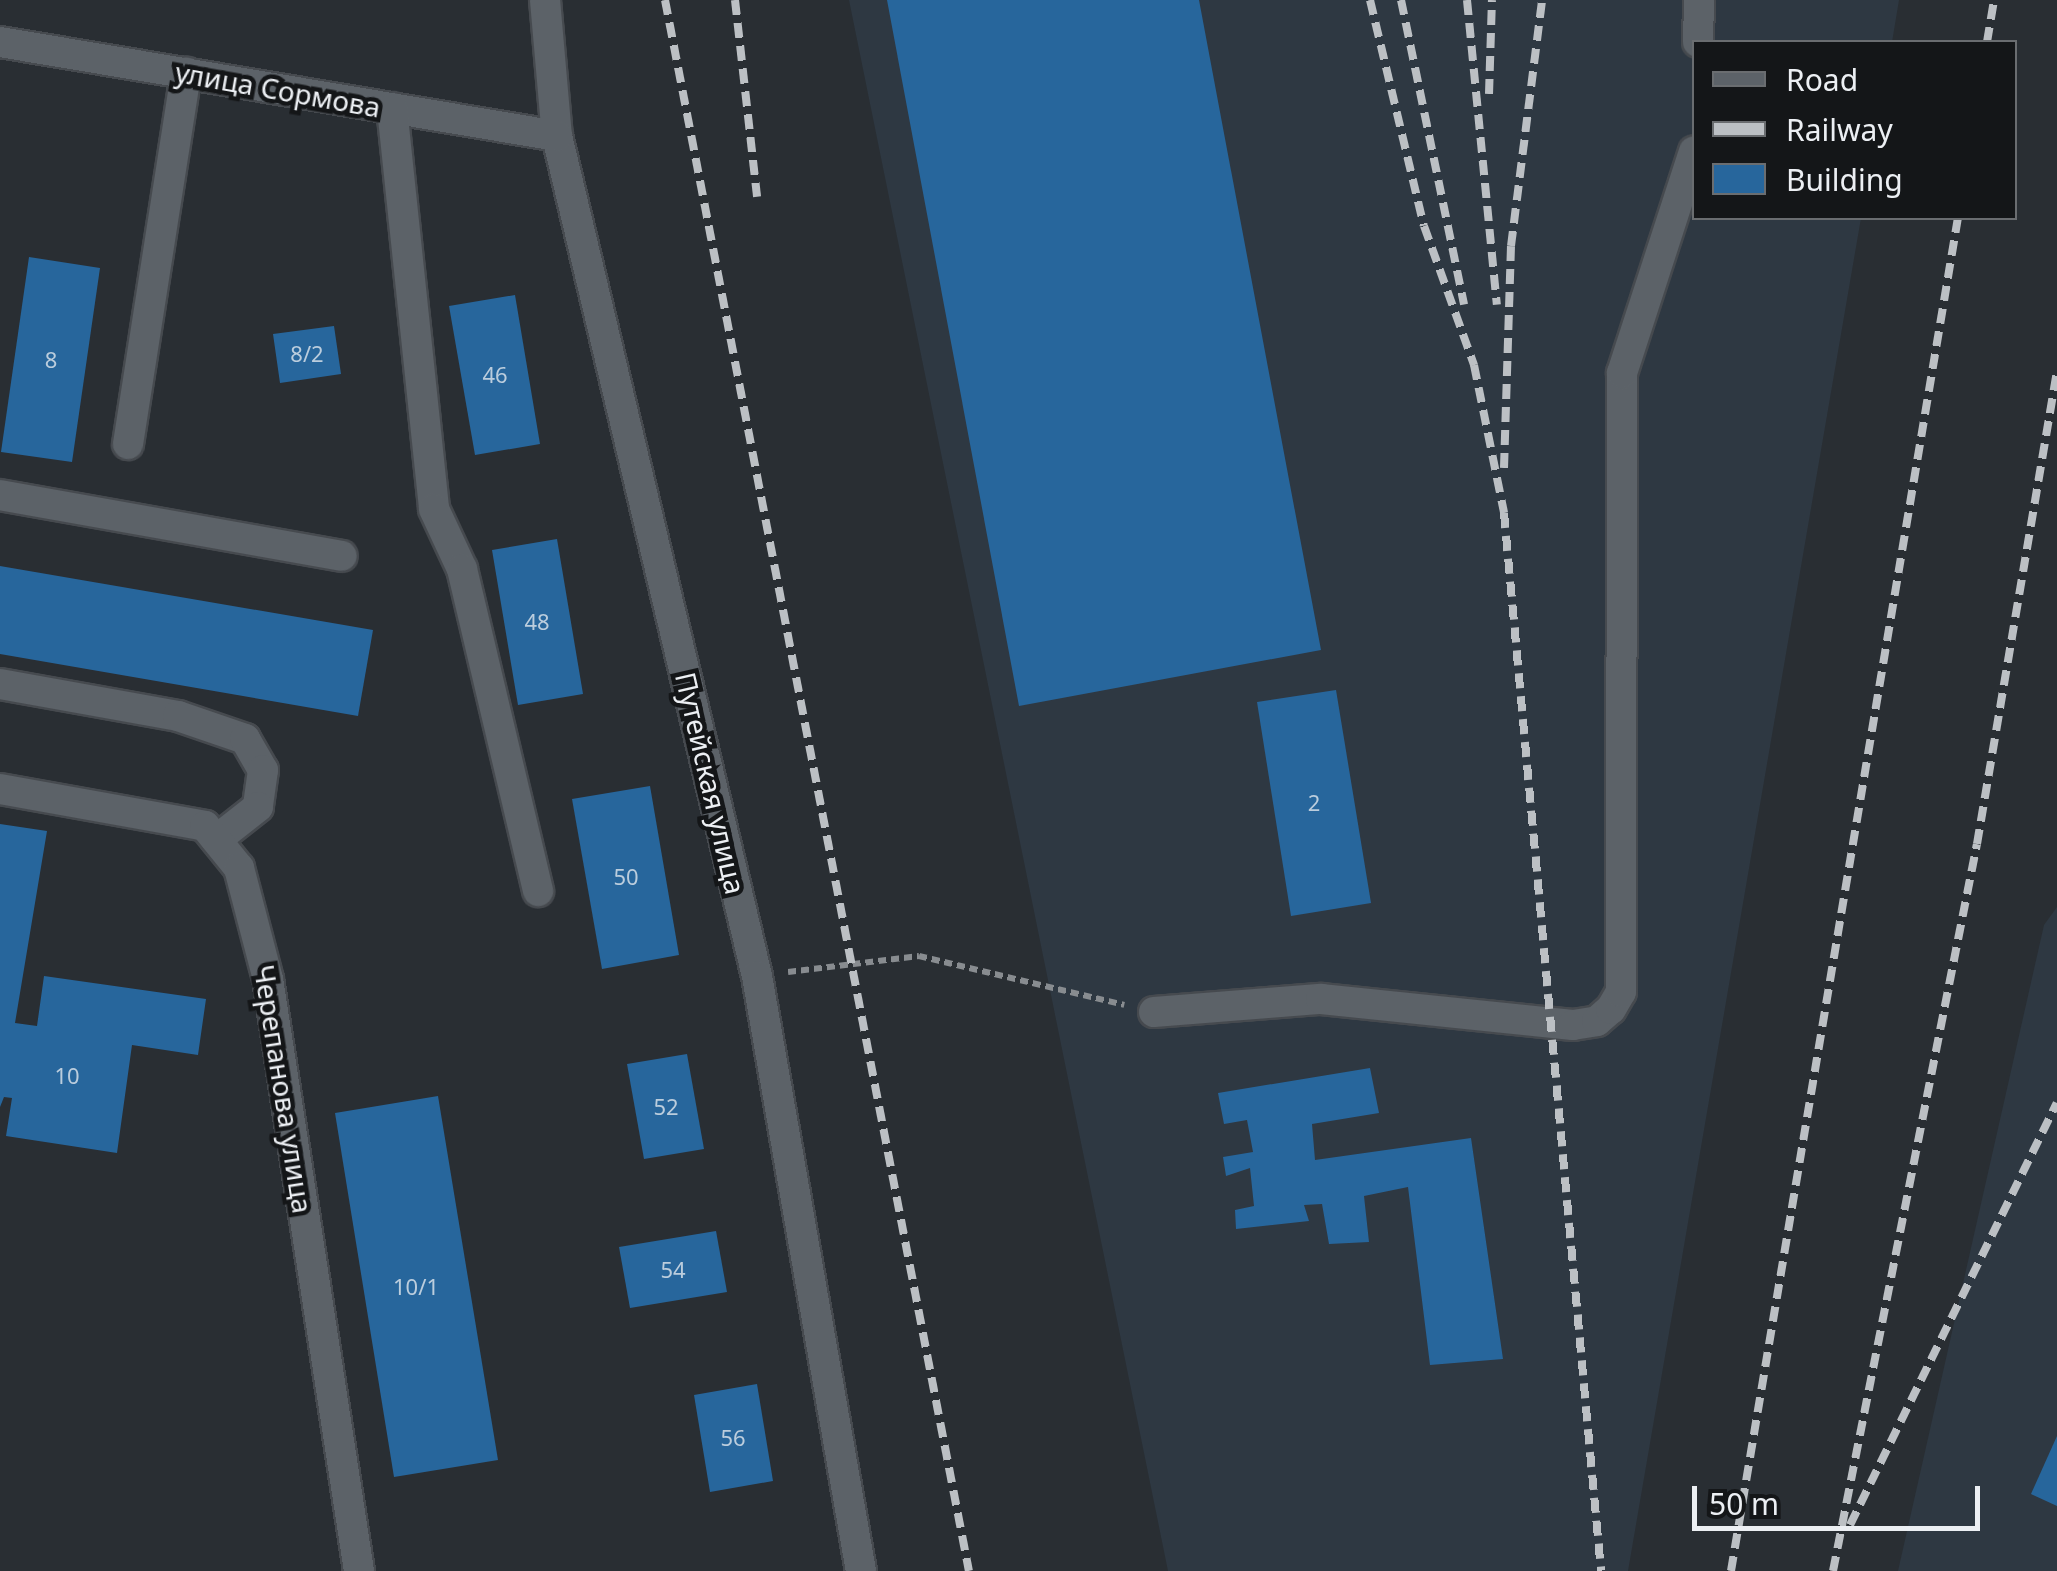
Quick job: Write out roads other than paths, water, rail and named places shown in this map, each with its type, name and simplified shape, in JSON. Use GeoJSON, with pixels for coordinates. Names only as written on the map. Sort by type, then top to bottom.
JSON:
{"type":"FeatureCollection","features":[{"type":"Feature","properties":{"kind":"street","name":"Путейская улица"},"geometry":{"type":"LineString","coordinates":[[545,0],[557,136],[758,976],[860,1571]]}},
{"type":"Feature","properties":{"kind":"street"},"geometry":{"type":"LineString","coordinates":[[1698,40],[1699,0]]}},
{"type":"Feature","properties":{"kind":"street","name":"улица Сормова"},"geometry":{"type":"LineString","coordinates":[[0,42],[557,136]]}},
{"type":"Feature","properties":{"kind":"street"},"geometry":{"type":"LineString","coordinates":[[128,444],[186,74]]}},
{"type":"Feature","properties":{"kind":"street"},"geometry":{"type":"LineString","coordinates":[[392,108],[434,508],[462,569],[538,891]]}},
{"type":"Feature","properties":{"kind":"street"},"geometry":{"type":"LineString","coordinates":[[1154,1012],[1322,999],[1572,1025],[1597,1021],[1611,1009],[1621,992],[1622,373],[1692,157]]}},
{"type":"Feature","properties":{"kind":"street"},"geometry":{"type":"LineString","coordinates":[[0,494],[342,556]]}},
{"type":"Feature","properties":{"kind":"street"},"geometry":{"type":"LineString","coordinates":[[0,684],[178,716],[245,739],[263,770],[258,807],[216,840],[205,826],[0,789]]}},
{"type":"Feature","properties":{"kind":"street","name":"Черепанова улица"},"geometry":{"type":"LineString","coordinates":[[216,840],[239,868],[268,979],[359,1571]]}},
{"type":"Feature","properties":{"kind":"railway"},"geometry":{"type":"LineString","coordinates":[[665,0],[969,1571]]}},
{"type":"Feature","properties":{"kind":"railway"},"geometry":{"type":"LineString","coordinates":[[735,0],[757,197]]}},
{"type":"Feature","properties":{"kind":"railway"},"geometry":{"type":"LineString","coordinates":[[1370,0],[1424,226],[1474,365],[1504,513],[1601,1571]]}},
{"type":"Feature","properties":{"kind":"railway"},"geometry":{"type":"LineString","coordinates":[[1401,0],[1464,305]]}},
{"type":"Feature","properties":{"kind":"railway"},"geometry":{"type":"LineString","coordinates":[[1467,0],[1497,305]]}},
{"type":"Feature","properties":{"kind":"railway"},"geometry":{"type":"LineString","coordinates":[[1489,94],[1492,0]]}},
{"type":"Feature","properties":{"kind":"railway"},"geometry":{"type":"LineString","coordinates":[[1504,468],[1511,246],[1542,0]]}},
{"type":"Feature","properties":{"kind":"railway"},"geometry":{"type":"LineString","coordinates":[[1987,40],[1994,0]]}},
{"type":"Feature","properties":{"kind":"railway"},"geometry":{"type":"LineString","coordinates":[[1731,1571],[1958,220]]}},
{"type":"Feature","properties":{"kind":"railway"},"geometry":{"type":"LineString","coordinates":[[1833,1571],[1977,844],[2057,373]]}},
{"type":"Feature","properties":{"kind":"railway"},"geometry":{"type":"LineString","coordinates":[[1850,1525],[2057,1103]]}}]}
